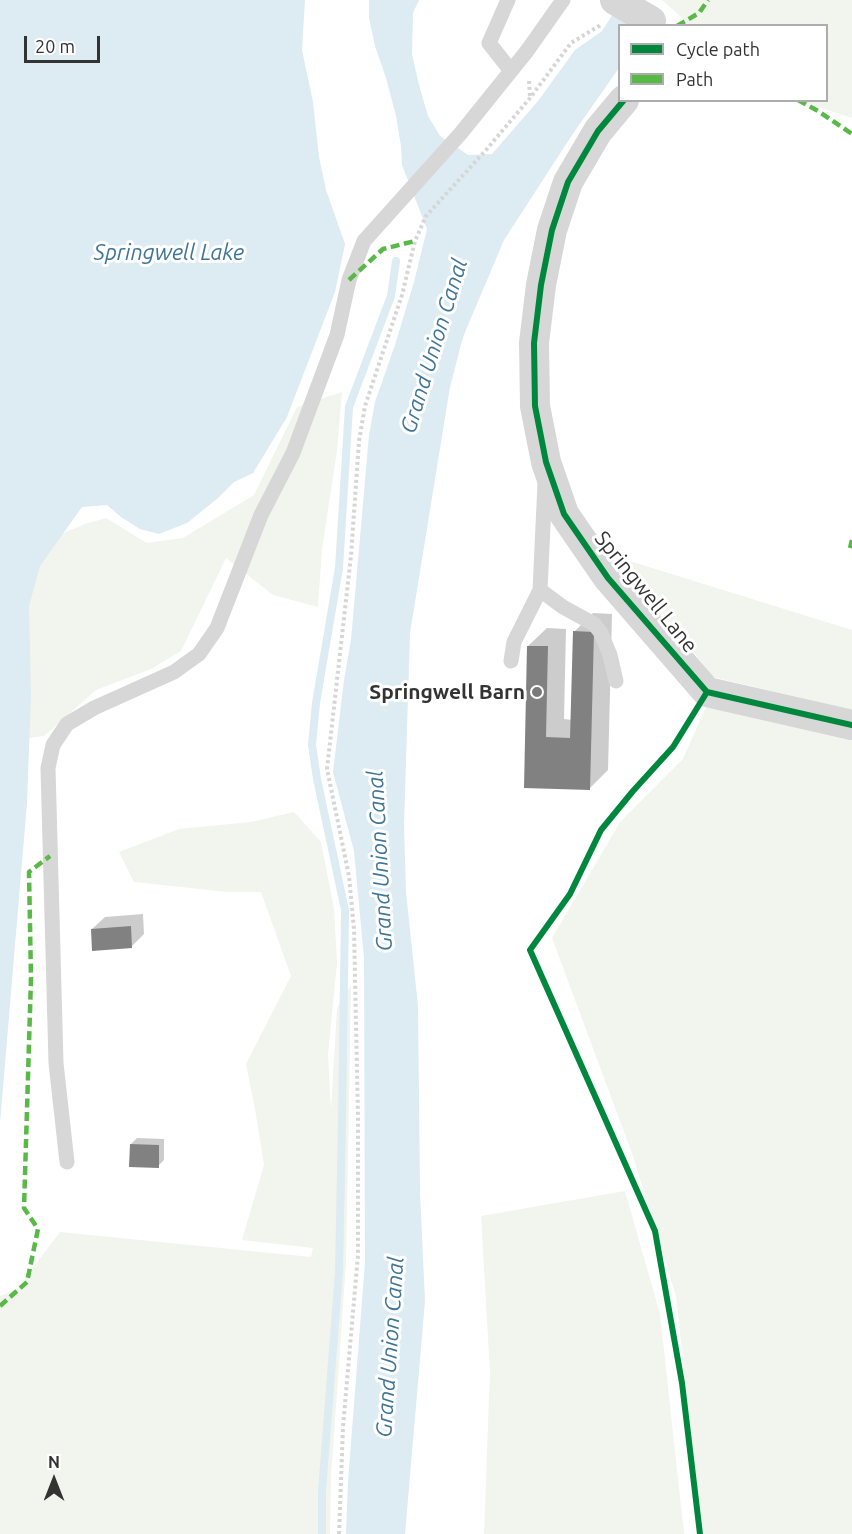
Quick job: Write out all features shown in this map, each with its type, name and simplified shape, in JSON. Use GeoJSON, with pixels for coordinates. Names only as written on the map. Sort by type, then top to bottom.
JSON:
{"type":"FeatureCollection","features":[{"type":"Feature","properties":{"kind":"street"},"geometry":{"type":"LineString","coordinates":[[610,9],[654,23]]}},
{"type":"Feature","properties":{"kind":"street","name":"Springwell Lane"},"geometry":{"type":"LineString","coordinates":[[622,102],[598,131],[568,182],[552,230],[541,285],[534,343],[535,406],[546,462],[564,514],[608,578],[707,692],[852,725]]}},
{"type":"Feature","properties":{"kind":"lane"},"geometry":{"type":"LineString","coordinates":[[508,0],[489,44],[511,71]]}},
{"type":"Feature","properties":{"kind":"lane"},"geometry":{"type":"LineString","coordinates":[[67,1162],[56,1063],[48,768],[53,745],[67,723],[94,708],[174,672],[199,654],[217,627],[261,515],[293,453],[337,335],[349,280],[364,241],[461,133],[527,51],[563,0]]}},
{"type":"Feature","properties":{"kind":"lane"},"geometry":{"type":"LineString","coordinates":[[511,661],[514,642],[540,590],[546,462]]}},
{"type":"Feature","properties":{"kind":"lane"},"geometry":{"type":"LineString","coordinates":[[540,590],[563,608],[594,624],[601,633],[610,655],[616,681]]}},
{"type":"Feature","properties":{"kind":"path"},"geometry":{"type":"LineString","coordinates":[[339,1534],[343,1427],[358,1255],[358,1094],[354,929],[349,876],[327,769],[351,556],[359,441],[365,406],[402,295],[415,241],[426,216],[530,98],[571,43],[599,26],[610,9]]}},
{"type":"Feature","properties":{"kind":"shaded area"},"geometry":{"type":"Polygon","coordinates":[[[662,0],[852,0],[852,118],[803,102],[828,102],[828,24],[689,24],[662,0]]]}},
{"type":"Feature","properties":{"kind":"shaded area"},"geometry":{"type":"Polygon","coordinates":[[[342,392],[337,451],[322,549],[318,607],[273,595],[226,558],[181,651],[151,669],[96,690],[44,736],[3,741],[24,550],[85,524],[106,518],[147,543],[183,538],[254,495],[297,407],[342,392]]]}},
{"type":"Feature","properties":{"kind":"shaded area"},"geometry":{"type":"Polygon","coordinates":[[[620,558],[852,630],[852,710],[713,677],[620,558]]]}},
{"type":"Feature","properties":{"kind":"shaded area"},"geometry":{"type":"Polygon","coordinates":[[[715,686],[852,718],[852,1534],[704,1534],[676,1296],[633,1156],[552,938],[620,822],[683,759],[715,686]]]}},
{"type":"Feature","properties":{"kind":"shaded area"},"geometry":{"type":"Polygon","coordinates":[[[294,812],[321,842],[334,909],[337,963],[328,1054],[331,1110],[337,1008],[351,985],[346,1263],[331,1477],[330,1534],[0,1534],[0,1296],[17,1289],[60,1232],[311,1257],[313,1248],[242,1240],[264,1165],[246,1064],[291,976],[261,892],[228,892],[134,882],[119,852],[179,829],[251,822],[294,812]]]}},
{"type":"Feature","properties":{"kind":"shaded area"},"geometry":{"type":"Polygon","coordinates":[[[625,1191],[660,1314],[684,1534],[484,1534],[490,1372],[481,1216],[625,1191]]]}},
{"type":"Feature","properties":{"kind":"water","name":"Springwell Lake"},"geometry":{"type":"Polygon","coordinates":[[[0,0],[305,0],[302,50],[313,102],[319,157],[326,190],[345,244],[335,292],[287,417],[253,473],[234,482],[187,523],[159,534],[140,529],[107,505],[82,507],[40,566],[29,606],[31,695],[27,803],[0,1123],[0,0]]]}},
{"type":"Feature","properties":{"kind":"water","name":"Grand Union Canal"},"geometry":{"type":"Polygon","coordinates":[[[369,0],[419,0],[413,13],[412,54],[428,116],[440,136],[468,155],[492,154],[538,101],[575,50],[602,31],[622,0],[646,0],[631,24],[618,24],[618,69],[572,135],[504,240],[463,337],[450,387],[410,633],[404,825],[406,892],[418,1006],[420,1193],[425,1301],[405,1534],[346,1534],[365,1262],[364,958],[354,851],[333,772],[351,640],[369,435],[375,402],[414,282],[427,229],[402,165],[396,116],[369,18],[369,0]]]}},
{"type":"Feature","properties":{"kind":"building","name":"Springwell Barn"},"geometry":{"type":"Polygon","coordinates":[[[573,631],[594,632],[590,790],[524,788],[527,646],[548,646],[546,737],[570,738],[573,631]]]}},
{"type":"Feature","properties":{"kind":"building"},"geometry":{"type":"Polygon","coordinates":[[[131,926],[132,948],[92,951],[91,929],[131,926]]]}},
{"type":"Feature","properties":{"kind":"building"},"geometry":{"type":"Polygon","coordinates":[[[130,1144],[159,1145],[159,1168],[129,1167],[130,1144]]]}},
{"type":"Feature","properties":{"kind":"waterway"},"geometry":{"type":"LineString","coordinates":[[322,1534],[322,1491],[339,1272],[345,910],[312,745],[316,703],[339,568],[349,407],[391,296],[396,261]]}},
{"type":"Feature","properties":{"kind":"marked path"},"geometry":{"type":"LineString","coordinates":[[680,24],[699,13],[708,0]]}},
{"type":"Feature","properties":{"kind":"marked path"},"geometry":{"type":"LineString","coordinates":[[802,102],[852,134]]}},
{"type":"Feature","properties":{"kind":"marked path"},"geometry":{"type":"LineString","coordinates":[[349,280],[383,249],[415,241]]}},
{"type":"Feature","properties":{"kind":"marked path"},"geometry":{"type":"LineString","coordinates":[[850,548],[852,540]]}},
{"type":"Feature","properties":{"kind":"marked path"},"geometry":{"type":"LineString","coordinates":[[0,1306],[27,1282],[38,1229],[24,1208],[31,978],[29,872],[50,856]]}},
{"type":"Feature","properties":{"kind":"cycle path"},"geometry":{"type":"LineString","coordinates":[[622,102],[598,131],[568,182],[552,230],[541,285],[534,343],[535,406],[546,462],[564,514],[608,578],[707,692],[852,725]]}},
{"type":"Feature","properties":{"kind":"cycle path"},"geometry":{"type":"LineString","coordinates":[[700,1534],[682,1383],[655,1231],[530,950],[570,894],[601,830],[673,747],[707,692]]}},
{"type":"Feature","properties":{"kind":"place","name":"Springwell Barn"},"geometry":{"type":"Point","coordinates":[537,692]}}]}
